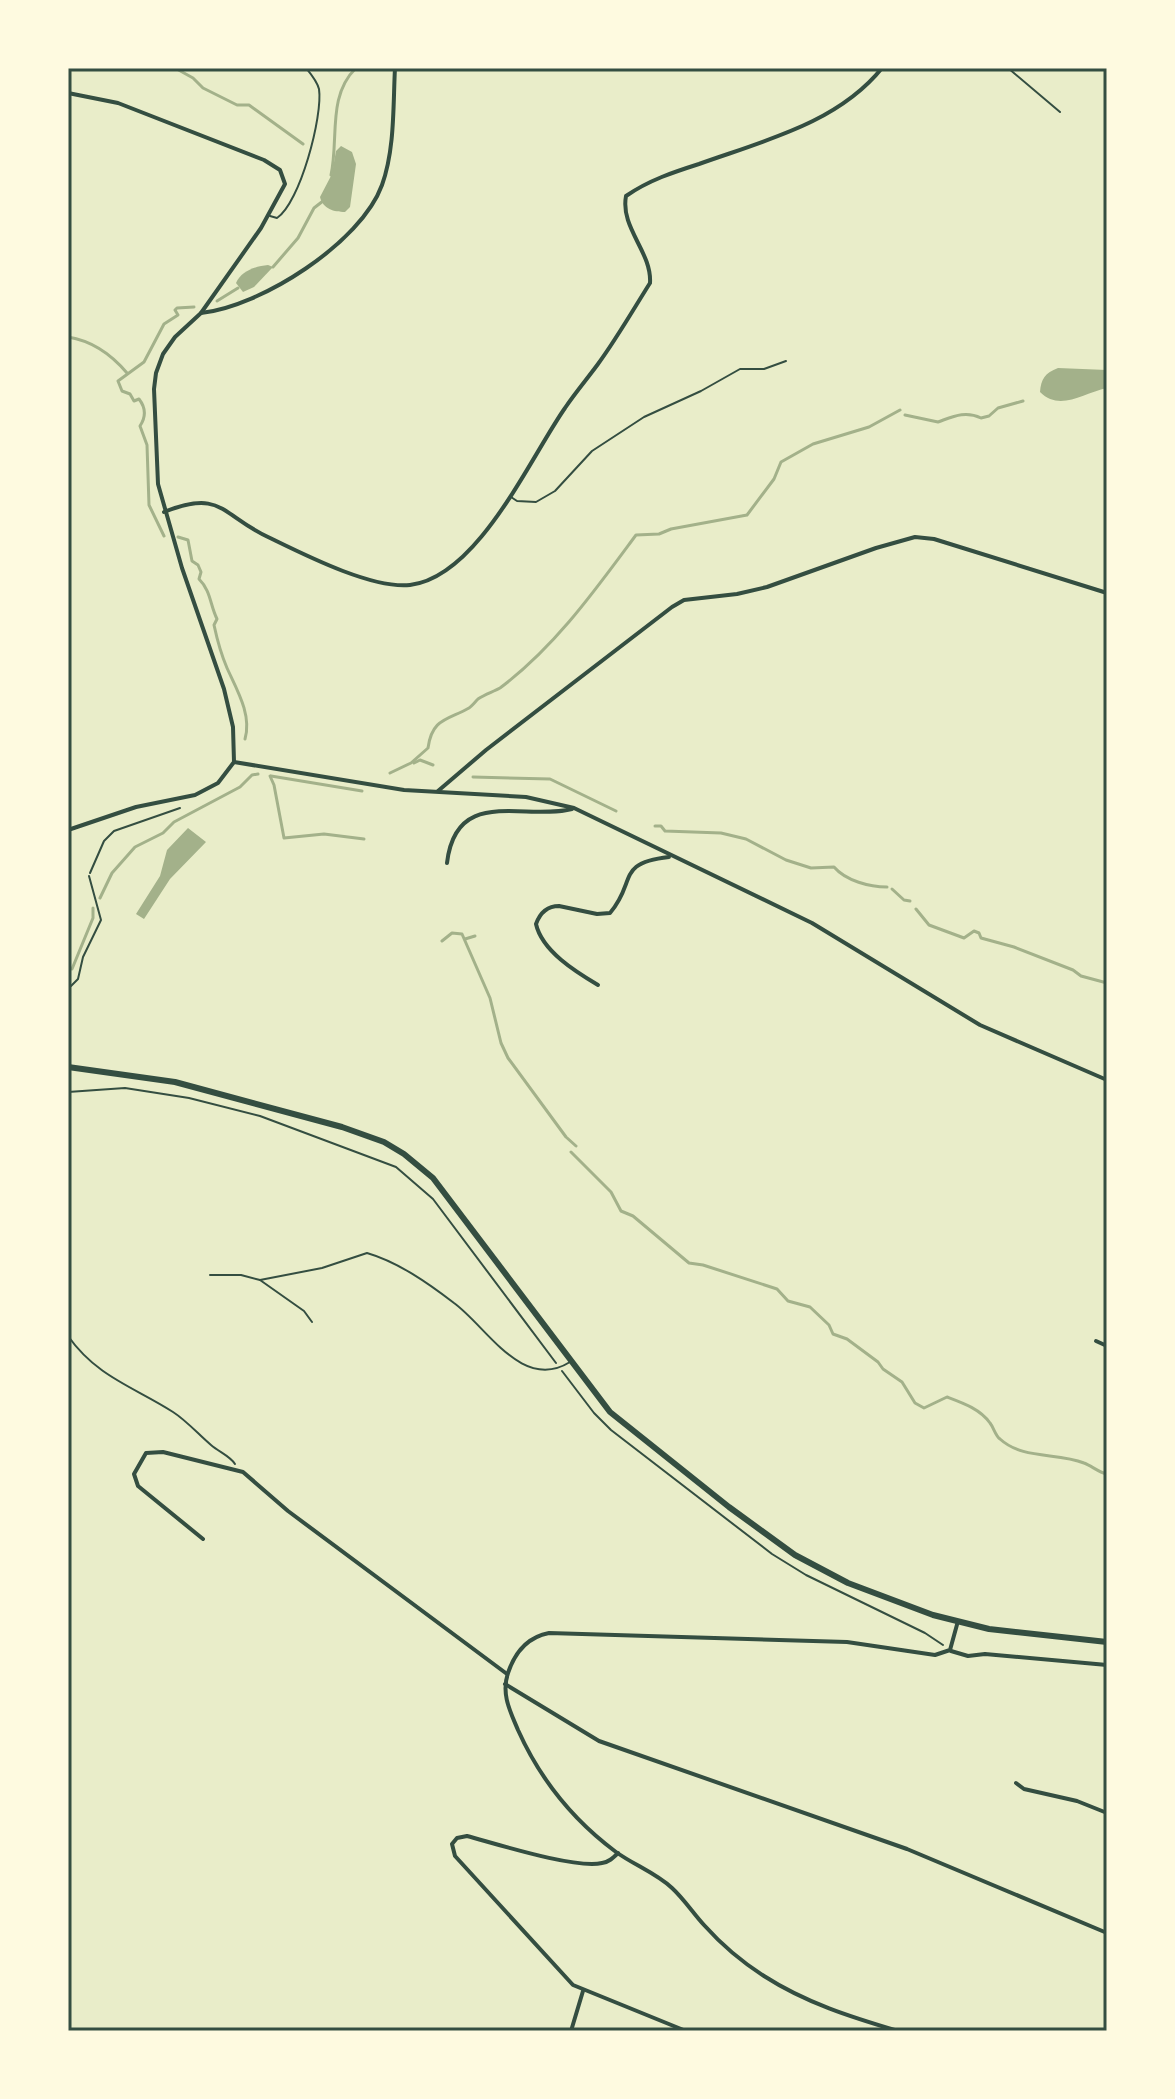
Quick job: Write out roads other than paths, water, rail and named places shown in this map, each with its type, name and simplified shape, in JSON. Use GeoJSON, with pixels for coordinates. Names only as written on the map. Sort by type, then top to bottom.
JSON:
{"type":"FeatureCollection","features":[{"type":"Feature","properties":{"kind":"main road"},"geometry":{"type":"LineString","coordinates":[[68,1068],[175,1082],[229,1095],[384,1142],[433,1178],[601,1401],[621,1422],[795,1555],[848,1583],[958,1621],[989,1629],[1107,1642]]}},
{"type":"Feature","properties":{"kind":"street"},"geometry":{"type":"LineString","coordinates":[[201,313],[216,311],[291,279],[334,247],[362,217],[381,188],[388,165],[395,68]]}},
{"type":"Feature","properties":{"kind":"street"},"geometry":{"type":"LineString","coordinates":[[164,512],[186,503],[206,502],[219,506],[258,533],[325,563],[380,582],[407,585],[433,579],[449,569],[493,521],[564,409],[599,362],[650,283],[649,271],[625,212],[626,196],[652,180],[784,134],[833,110],[865,89],[882,68]]}},
{"type":"Feature","properties":{"kind":"street"},"geometry":{"type":"LineString","coordinates":[[68,93],[118,103],[273,163],[283,174],[285,184],[269,216],[201,313],[175,337],[163,354],[156,373],[158,484],[164,512],[224,689],[233,727],[234,762],[218,783],[195,795],[136,807],[68,830]]}},
{"type":"Feature","properties":{"kind":"street"},"geometry":{"type":"LineString","coordinates":[[438,791],[486,750],[684,600],[767,587],[876,548],[922,536],[1107,593]]}},
{"type":"Feature","properties":{"kind":"street"},"geometry":{"type":"LineString","coordinates":[[234,762],[366,784],[526,797],[574,808],[812,923],[980,1025],[1107,1080]]}},
{"type":"Feature","properties":{"kind":"street"},"geometry":{"type":"LineString","coordinates":[[447,863],[450,846],[471,818],[489,811],[560,812],[574,808]]}},
{"type":"Feature","properties":{"kind":"street"},"geometry":{"type":"LineString","coordinates":[[598,985],[571,967],[541,936],[536,924],[541,913],[559,906],[604,915],[617,905],[628,874],[635,867],[648,859],[672,856]]}},
{"type":"Feature","properties":{"kind":"street"},"geometry":{"type":"LineString","coordinates":[[1096,1341],[1107,1346]]}},
{"type":"Feature","properties":{"kind":"street"},"geometry":{"type":"LineString","coordinates":[[203,1539],[138,1486],[134,1474],[146,1453],[153,1451],[237,1469],[288,1511],[507,1674]]}},
{"type":"Feature","properties":{"kind":"street"},"geometry":{"type":"LineString","coordinates":[[950,1650],[958,1621]]}},
{"type":"Feature","properties":{"kind":"street"},"geometry":{"type":"LineString","coordinates":[[898,2031],[821,2007],[762,1975],[719,1941],[667,1883],[618,1853],[579,1821],[545,1781],[514,1722],[505,1698],[511,1663],[526,1643],[542,1634],[560,1632],[847,1642],[935,1655],[950,1650],[968,1656],[985,1654],[1107,1665]]}},
{"type":"Feature","properties":{"kind":"street"},"geometry":{"type":"LineString","coordinates":[[505,1684],[599,1741],[907,1849],[1107,1933]]}},
{"type":"Feature","properties":{"kind":"street"},"geometry":{"type":"LineString","coordinates":[[1016,1783],[1024,1789],[1077,1801],[1107,1813]]}},
{"type":"Feature","properties":{"kind":"street"},"geometry":{"type":"LineString","coordinates":[[618,1853],[613,1859],[600,1864],[537,1855],[467,1836],[457,1838],[452,1844],[455,1856],[465,1869],[560,1972],[583,1991],[686,2031]]}},
{"type":"Feature","properties":{"kind":"street"},"geometry":{"type":"LineString","coordinates":[[571,2031],[583,1991]]}},
{"type":"Feature","properties":{"kind":"lane"},"geometry":{"type":"LineString","coordinates":[[269,216],[277,218],[284,213],[297,187],[313,134],[319,88],[306,68]]}},
{"type":"Feature","properties":{"kind":"lane"},"geometry":{"type":"LineString","coordinates":[[510,496],[517,501],[536,502],[555,491],[592,451],[631,425],[740,369],[764,369],[786,361]]}},
{"type":"Feature","properties":{"kind":"lane"},"geometry":{"type":"LineString","coordinates":[[71,986],[78,979],[83,957],[101,920],[89,876]]}},
{"type":"Feature","properties":{"kind":"lane"},"geometry":{"type":"LineString","coordinates":[[260,1280],[322,1268],[367,1253],[406,1271],[455,1304],[514,1360],[545,1372],[571,1361]]}},
{"type":"Feature","properties":{"kind":"lane"},"geometry":{"type":"LineString","coordinates":[[210,1275],[241,1275],[260,1280],[304,1311],[312,1322]]}},
{"type":"Feature","properties":{"kind":"waterway"},"geometry":{"type":"LineString","coordinates":[[175,68],[203,88],[237,105],[249,105],[303,144]]}},
{"type":"Feature","properties":{"kind":"waterway"},"geometry":{"type":"LineString","coordinates":[[331,175],[337,105],[347,79],[356,68]]}},
{"type":"Feature","properties":{"kind":"waterway"},"geometry":{"type":"LineString","coordinates":[[273,267],[298,238],[314,208],[323,201]]}},
{"type":"Feature","properties":{"kind":"waterway"},"geometry":{"type":"LineString","coordinates":[[217,301],[238,288]]}},
{"type":"Feature","properties":{"kind":"waterway"},"geometry":{"type":"LineString","coordinates":[[164,536],[149,505],[147,445],[140,426],[144,409],[139,399],[134,401],[130,394],[122,391],[118,381],[144,362],[164,324],[178,315],[177,308],[194,307]]}},
{"type":"Feature","properties":{"kind":"waterway"},"geometry":{"type":"LineString","coordinates":[[68,337],[101,349],[127,373]]}},
{"type":"Feature","properties":{"kind":"waterway"},"geometry":{"type":"LineString","coordinates":[[905,415],[938,422],[964,414],[981,418],[998,408],[1023,401]]}},
{"type":"Feature","properties":{"kind":"waterway"},"geometry":{"type":"LineString","coordinates":[[390,773],[411,763],[428,748],[433,731],[442,721],[500,688],[539,654],[574,616],[636,535],[659,534],[747,515],[774,479],[781,462],[813,444],[869,427],[900,410]]}},
{"type":"Feature","properties":{"kind":"waterway"},"geometry":{"type":"LineString","coordinates":[[178,537],[188,540],[192,561],[198,565],[201,572],[199,579],[208,593],[217,619],[214,625],[219,646],[245,712],[245,739]]}},
{"type":"Feature","properties":{"kind":"waterway"},"geometry":{"type":"LineString","coordinates":[[414,763],[420,760],[433,765]]}},
{"type":"Feature","properties":{"kind":"waterway"},"geometry":{"type":"LineString","coordinates":[[100,898],[112,873],[135,847],[258,774]]}},
{"type":"Feature","properties":{"kind":"waterway"},"geometry":{"type":"LineString","coordinates":[[270,776],[284,838],[324,834],[364,839]]}},
{"type":"Feature","properties":{"kind":"waterway"},"geometry":{"type":"LineString","coordinates":[[271,776],[362,791]]}},
{"type":"Feature","properties":{"kind":"waterway"},"geometry":{"type":"LineString","coordinates":[[473,777],[550,779],[616,811]]}},
{"type":"Feature","properties":{"kind":"waterway"},"geometry":{"type":"LineString","coordinates":[[655,826],[661,826],[665,831],[721,833],[746,839],[786,860],[811,868],[834,867],[859,882],[887,887]]}},
{"type":"Feature","properties":{"kind":"waterway"},"geometry":{"type":"LineString","coordinates":[[892,889],[904,900],[910,901]]}},
{"type":"Feature","properties":{"kind":"waterway"},"geometry":{"type":"LineString","coordinates":[[72,969],[93,918],[93,908]]}},
{"type":"Feature","properties":{"kind":"waterway"},"geometry":{"type":"LineString","coordinates":[[916,909],[929,925],[964,938],[974,931],[981,938],[1014,947],[1081,976],[1107,983]]}},
{"type":"Feature","properties":{"kind":"waterway"},"geometry":{"type":"LineString","coordinates":[[442,941],[452,933],[462,934],[490,998],[508,1058],[566,1137],[576,1146]]}},
{"type":"Feature","properties":{"kind":"waterway"},"geometry":{"type":"LineString","coordinates":[[465,939],[475,936]]}},
{"type":"Feature","properties":{"kind":"waterway"},"geometry":{"type":"LineString","coordinates":[[571,1152],[611,1192],[621,1211],[633,1216],[689,1263],[777,1289],[788,1301],[810,1307],[829,1325],[833,1334],[847,1339],[902,1382],[915,1403],[924,1408],[947,1397],[981,1414],[1009,1446],[1030,1453],[1074,1460],[1107,1474]]}}]}
